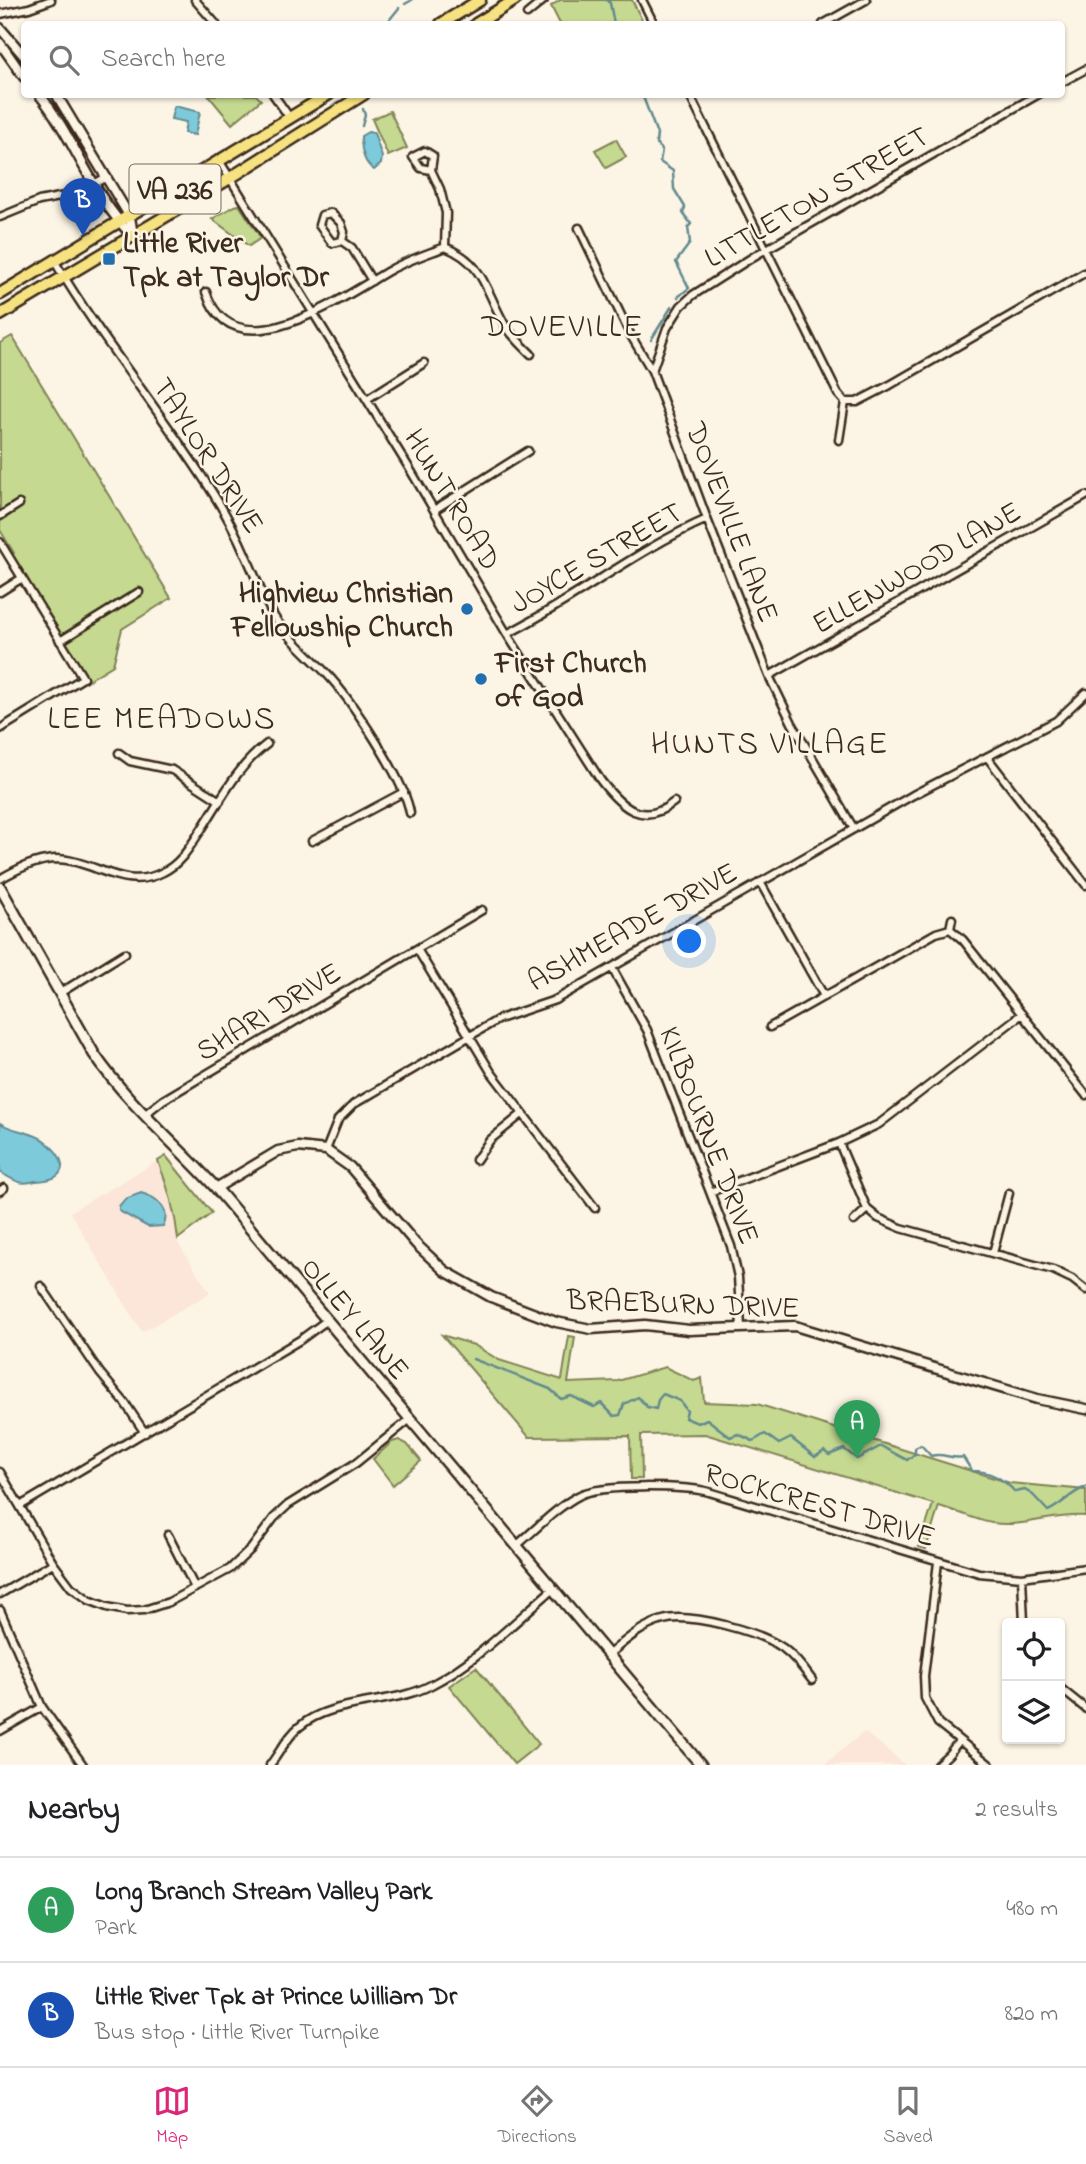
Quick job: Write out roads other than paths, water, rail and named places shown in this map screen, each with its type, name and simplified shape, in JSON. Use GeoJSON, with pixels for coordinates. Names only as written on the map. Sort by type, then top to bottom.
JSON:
{"type":"FeatureCollection","features":[{"type":"Feature","properties":{"kind":"main road"},"geometry":{"type":"LineString","coordinates":[[446,21],[480,0]]}},
{"type":"Feature","properties":{"kind":"main road"},"geometry":{"type":"LineString","coordinates":[[481,21],[515,0]]}},
{"type":"Feature","properties":{"kind":"main road","name":"VA 236"},"geometry":{"type":"LineString","coordinates":[[0,294],[323,98]]}},
{"type":"Feature","properties":{"kind":"main road","name":"VA 236"},"geometry":{"type":"LineString","coordinates":[[0,315],[230,178],[358,98]]}},
{"type":"Feature","properties":{"kind":"main road","name":"OLLEY LANE"},"geometry":{"type":"LineString","coordinates":[[0,887],[110,1077],[216,1188],[701,1765]]}},
{"type":"Feature","properties":{"kind":"street"},"geometry":{"type":"LineString","coordinates":[[0,14],[51,0]]}},
{"type":"Feature","properties":{"kind":"street"},"geometry":{"type":"LineString","coordinates":[[195,0],[213,21]]}},
{"type":"Feature","properties":{"kind":"street"},"geometry":{"type":"LineString","coordinates":[[527,14],[544,0]]}},
{"type":"Feature","properties":{"kind":"street"},"geometry":{"type":"LineString","coordinates":[[642,0],[652,21]]}},
{"type":"Feature","properties":{"kind":"street"},"geometry":{"type":"LineString","coordinates":[[828,21],[866,0]]}},
{"type":"Feature","properties":{"kind":"street"},"geometry":{"type":"LineString","coordinates":[[0,28],[21,52]]}},
{"type":"Feature","properties":{"kind":"street"},"geometry":{"type":"LineString","coordinates":[[0,43],[21,72]]}},
{"type":"Feature","properties":{"kind":"street"},"geometry":{"type":"LineString","coordinates":[[1065,80],[1086,69]]}},
{"type":"Feature","properties":{"kind":"street"},"geometry":{"type":"LineString","coordinates":[[42,98],[66,132],[120,223],[133,236]]}},
{"type":"Feature","properties":{"kind":"street"},"geometry":{"type":"LineString","coordinates":[[58,98],[130,217],[133,236]]}},
{"type":"Feature","properties":{"kind":"street"},"geometry":{"type":"LineString","coordinates":[[276,98],[291,118]]}},
{"type":"Feature","properties":{"kind":"street"},"geometry":{"type":"LineString","coordinates":[[690,98],[838,394],[845,402],[857,402],[890,385],[1086,272]]}},
{"type":"Feature","properties":{"kind":"street","name":"LITTLETON STREET"},"geometry":{"type":"LineString","coordinates":[[652,371],[667,328],[686,302],[707,285],[1032,98]]}},
{"type":"Feature","properties":{"kind":"street","name":"HUNT ROAD"},"geometry":{"type":"LineString","coordinates":[[220,162],[434,509],[507,634],[601,781],[619,802],[630,809],[648,814],[663,811],[674,802]]}},
{"type":"Feature","properties":{"kind":"street"},"geometry":{"type":"LineString","coordinates":[[431,170],[440,188],[446,213],[445,247]]}},
{"type":"Feature","properties":{"kind":"street"},"geometry":{"type":"LineString","coordinates":[[0,217],[39,201],[75,194],[107,177]]}},
{"type":"Feature","properties":{"kind":"street"},"geometry":{"type":"LineString","coordinates":[[342,241],[345,232],[336,217],[331,213],[322,215],[319,225],[328,239],[332,243],[342,241],[352,248],[372,281]]}},
{"type":"Feature","properties":{"kind":"street","name":"DOVEVILLE LANE"},"geometry":{"type":"LineString","coordinates":[[579,228],[630,334],[652,371],[769,677],[792,723],[854,829]]}},
{"type":"Feature","properties":{"kind":"street"},"geometry":{"type":"LineString","coordinates":[[206,292],[221,317],[235,325],[250,330],[273,329],[332,305],[406,262],[445,247],[456,251],[476,266],[506,326],[531,355]]}},
{"type":"Feature","properties":{"kind":"street","name":"TAYLOR DRIVE"},"geometry":{"type":"LineString","coordinates":[[55,262],[215,497],[246,554],[262,595],[274,616],[286,633],[329,675],[379,747],[404,792],[410,813]]}},
{"type":"Feature","properties":{"kind":"street"},"geometry":{"type":"LineString","coordinates":[[367,399],[424,363]]}},
{"type":"Feature","properties":{"kind":"street"},"geometry":{"type":"LineString","coordinates":[[839,440],[845,402]]}},
{"type":"Feature","properties":{"kind":"street"},"geometry":{"type":"LineString","coordinates":[[434,509],[528,451]]}},
{"type":"Feature","properties":{"kind":"street","name":"ELLENWOOD LANE"},"geometry":{"type":"LineString","coordinates":[[769,677],[1086,496]]}},
{"type":"Feature","properties":{"kind":"street"},"geometry":{"type":"LineString","coordinates":[[0,516],[19,505]]}},
{"type":"Feature","properties":{"kind":"street","name":"JOYCE STREET"},"geometry":{"type":"LineString","coordinates":[[507,634],[531,622],[648,549],[707,519]]}},
{"type":"Feature","properties":{"kind":"street"},"geometry":{"type":"LineString","coordinates":[[0,541],[83,678],[0,729]]}},
{"type":"Feature","properties":{"kind":"street"},"geometry":{"type":"LineString","coordinates":[[0,592],[22,578]]}},
{"type":"Feature","properties":{"kind":"street"},"geometry":{"type":"LineString","coordinates":[[60,641],[139,592]]}},
{"type":"Feature","properties":{"kind":"street","name":"ASHMEADE DRIVE"},"geometry":{"type":"LineString","coordinates":[[326,1150],[338,1120],[349,1108],[468,1036],[499,1019],[555,1000],[854,829],[1056,721],[1086,693]]}},
{"type":"Feature","properties":{"kind":"street"},"geometry":{"type":"LineString","coordinates":[[1079,700],[1086,707]]}},
{"type":"Feature","properties":{"kind":"street"},"geometry":{"type":"LineString","coordinates":[[0,879],[31,863],[54,859],[79,863],[123,879],[156,876],[183,856],[245,763],[267,744]]}},
{"type":"Feature","properties":{"kind":"street"},"geometry":{"type":"LineString","coordinates":[[119,753],[130,761],[172,770],[220,801]]}},
{"type":"Feature","properties":{"kind":"street"},"geometry":{"type":"LineString","coordinates":[[987,757],[1086,885]]}},
{"type":"Feature","properties":{"kind":"street"},"geometry":{"type":"LineString","coordinates":[[312,841],[404,792]]}},
{"type":"Feature","properties":{"kind":"street"},"geometry":{"type":"LineString","coordinates":[[760,883],[824,996]]}},
{"type":"Feature","properties":{"kind":"street","name":"SHARI DRIVE"},"geometry":{"type":"LineString","coordinates":[[144,1115],[163,1100],[482,910]]}},
{"type":"Feature","properties":{"kind":"street"},"geometry":{"type":"LineString","coordinates":[[950,929],[952,919]]}},
{"type":"Feature","properties":{"kind":"street"},"geometry":{"type":"LineString","coordinates":[[770,1027],[936,933],[950,929]]}},
{"type":"Feature","properties":{"kind":"street"},"geometry":{"type":"LineString","coordinates":[[950,929],[963,940],[1086,1096]]}},
{"type":"Feature","properties":{"kind":"street"},"geometry":{"type":"LineString","coordinates":[[417,949],[491,1072],[596,1208]]}},
{"type":"Feature","properties":{"kind":"street"},"geometry":{"type":"LineString","coordinates":[[60,993],[125,953]]}},
{"type":"Feature","properties":{"kind":"street","name":"KILBOURNE DRIVE"},"geometry":{"type":"LineString","coordinates":[[612,968],[647,1030],[710,1192],[735,1262],[741,1327]]}},
{"type":"Feature","properties":{"kind":"street"},"geometry":{"type":"LineString","coordinates":[[710,1192],[839,1143],[890,1117],[1022,1014]]}},
{"type":"Feature","properties":{"kind":"street"},"geometry":{"type":"LineString","coordinates":[[476,1160],[490,1140],[522,1114]]}},
{"type":"Feature","properties":{"kind":"street"},"geometry":{"type":"LineString","coordinates":[[839,1143],[867,1209],[878,1218],[901,1228],[1063,1273],[1086,1290]]}},
{"type":"Feature","properties":{"kind":"street"},"geometry":{"type":"LineString","coordinates":[[216,1188],[278,1151],[298,1147],[326,1150]]}},
{"type":"Feature","properties":{"kind":"street","name":"BRAEBURN DRIVE"},"geometry":{"type":"LineString","coordinates":[[326,1150],[350,1167],[433,1261],[459,1280],[491,1297],[556,1322],[581,1328],[645,1325],[689,1330],[783,1325],[815,1330],[1037,1399],[1086,1409]]}},
{"type":"Feature","properties":{"kind":"street"},"geometry":{"type":"LineString","coordinates":[[993,1253],[1009,1193]]}},
{"type":"Feature","properties":{"kind":"street"},"geometry":{"type":"LineString","coordinates":[[854,1221],[867,1209]]}},
{"type":"Feature","properties":{"kind":"street"},"geometry":{"type":"LineString","coordinates":[[41,1286],[145,1433]]}},
{"type":"Feature","properties":{"kind":"street"},"geometry":{"type":"LineString","coordinates":[[20,1506],[300,1340],[326,1321]]}},
{"type":"Feature","properties":{"kind":"street"},"geometry":{"type":"LineString","coordinates":[[0,1472],[61,1575],[80,1594],[98,1604],[117,1610],[136,1611],[154,1608],[220,1576],[239,1562],[274,1518],[288,1505],[356,1464],[410,1420]]}},
{"type":"Feature","properties":{"kind":"street","name":"ROCKCREST DRIVE"},"geometry":{"type":"LineString","coordinates":[[516,1546],[573,1499],[589,1491],[686,1488],[709,1492],[979,1573],[1022,1577],[1086,1568]]}},
{"type":"Feature","properties":{"kind":"street"},"geometry":{"type":"LineString","coordinates":[[167,1535],[195,1588]]}},
{"type":"Feature","properties":{"kind":"street"},"geometry":{"type":"LineString","coordinates":[[938,1562],[924,1691],[934,1718],[990,1765]]}},
{"type":"Feature","properties":{"kind":"street"},"geometry":{"type":"LineString","coordinates":[[0,1594],[53,1563]]}},
{"type":"Feature","properties":{"kind":"street"},"geometry":{"type":"LineString","coordinates":[[1022,1577],[1024,1618]]}},
{"type":"Feature","properties":{"kind":"street"},"geometry":{"type":"LineString","coordinates":[[270,1765],[290,1736],[307,1721],[332,1710],[408,1695],[432,1685],[466,1662],[553,1590]]}},
{"type":"Feature","properties":{"kind":"street"},"geometry":{"type":"LineString","coordinates":[[0,1610],[3,1630],[42,1707],[83,1765]]}},
{"type":"Feature","properties":{"kind":"street"},"geometry":{"type":"LineString","coordinates":[[608,1655],[652,1623],[671,1618],[691,1618],[751,1634],[776,1644],[789,1653],[812,1680]]}},
{"type":"Feature","properties":{"kind":"street"},"geometry":{"type":"LineString","coordinates":[[1065,1692],[1086,1709]]}},
{"type":"Feature","properties":{"kind":"street"},"geometry":{"type":"LineString","coordinates":[[0,1731],[42,1707]]}},
{"type":"Feature","properties":{"kind":"street"},"geometry":{"type":"LineString","coordinates":[[937,1765],[959,1741]]}},
{"type":"Feature","properties":{"kind":"water"},"geometry":{"type":"Polygon","coordinates":[[[174,106],[200,112],[195,135],[184,133],[186,122],[171,119],[174,106]]]}},
{"type":"Feature","properties":{"kind":"water"},"geometry":{"type":"Polygon","coordinates":[[[368,132],[374,133],[382,157],[381,164],[374,170],[367,164],[362,151],[361,136],[368,132]]]}},
{"type":"Feature","properties":{"kind":"water"},"geometry":{"type":"Polygon","coordinates":[[[0,1123],[45,1141],[53,1148],[61,1162],[60,1173],[47,1180],[23,1183],[0,1172],[0,1123]]]}},
{"type":"Feature","properties":{"kind":"water"},"geometry":{"type":"Polygon","coordinates":[[[141,1193],[152,1197],[164,1209],[163,1226],[148,1227],[119,1211],[119,1206],[125,1199],[141,1193]]]}},
{"type":"Feature","properties":{"kind":"waterway"},"geometry":{"type":"LineString","coordinates":[[405,4],[412,0]]}},
{"type":"Feature","properties":{"kind":"waterway"},"geometry":{"type":"LineString","coordinates":[[606,0],[610,3],[613,21]]}},
{"type":"Feature","properties":{"kind":"waterway"},"geometry":{"type":"LineString","coordinates":[[388,21],[399,8]]}},
{"type":"Feature","properties":{"kind":"waterway"},"geometry":{"type":"LineString","coordinates":[[644,98],[657,134],[656,143],[662,150],[660,162],[673,171],[674,189],[685,207],[683,213],[691,224],[688,227],[690,243],[676,262],[689,288],[678,297]]}},
{"type":"Feature","properties":{"kind":"waterway"},"geometry":{"type":"LineString","coordinates":[[362,126],[365,115],[363,109]]}},
{"type":"Feature","properties":{"kind":"waterway"},"geometry":{"type":"LineString","coordinates":[[651,340],[672,306]]}},
{"type":"Feature","properties":{"kind":"waterway"},"geometry":{"type":"LineString","coordinates":[[473,1359],[550,1389],[561,1399],[571,1396],[594,1407],[601,1403],[614,1416],[620,1415],[624,1404],[638,1397],[647,1407],[656,1409],[663,1394],[680,1401],[687,1411],[685,1418],[698,1423],[707,1419],[730,1437],[738,1434],[753,1441],[765,1434],[779,1444],[791,1438],[815,1457],[824,1451],[829,1455],[844,1449],[857,1459],[881,1446],[907,1460],[915,1454],[915,1448],[921,1445],[931,1456],[963,1457],[972,1471],[995,1476],[1015,1492],[1025,1490],[1048,1511],[1086,1487]]}},
{"type":"Feature","properties":{"kind":"place","name":"Little River Tpk at Prince William Dr"},"geometry":{"type":"Point","coordinates":[83,236]}},
{"type":"Feature","properties":{"kind":"place","name":"Little River Tpk at Taylor Dr"},"geometry":{"type":"Point","coordinates":[109,259]}},
{"type":"Feature","properties":{"kind":"place","name":"Highview Christian Fellowship Church"},"geometry":{"type":"Point","coordinates":[467,609]}},
{"type":"Feature","properties":{"kind":"place","name":"First Church of God"},"geometry":{"type":"Point","coordinates":[481,679]}},
{"type":"Feature","properties":{"kind":"place","name":"Long Branch Stream Valley Park"},"geometry":{"type":"Point","coordinates":[857,1458]}},
{"type":"Feature","properties":{"kind":"district","name":"DOVEVILLE"},"geometry":{"type":"Point","coordinates":[563,325]}},
{"type":"Feature","properties":{"kind":"district","name":"LEE MEADOWS"},"geometry":{"type":"Point","coordinates":[162,717]}},
{"type":"Feature","properties":{"kind":"district","name":"HUNTS VILLAGE"},"geometry":{"type":"Point","coordinates":[770,742]}}]}
